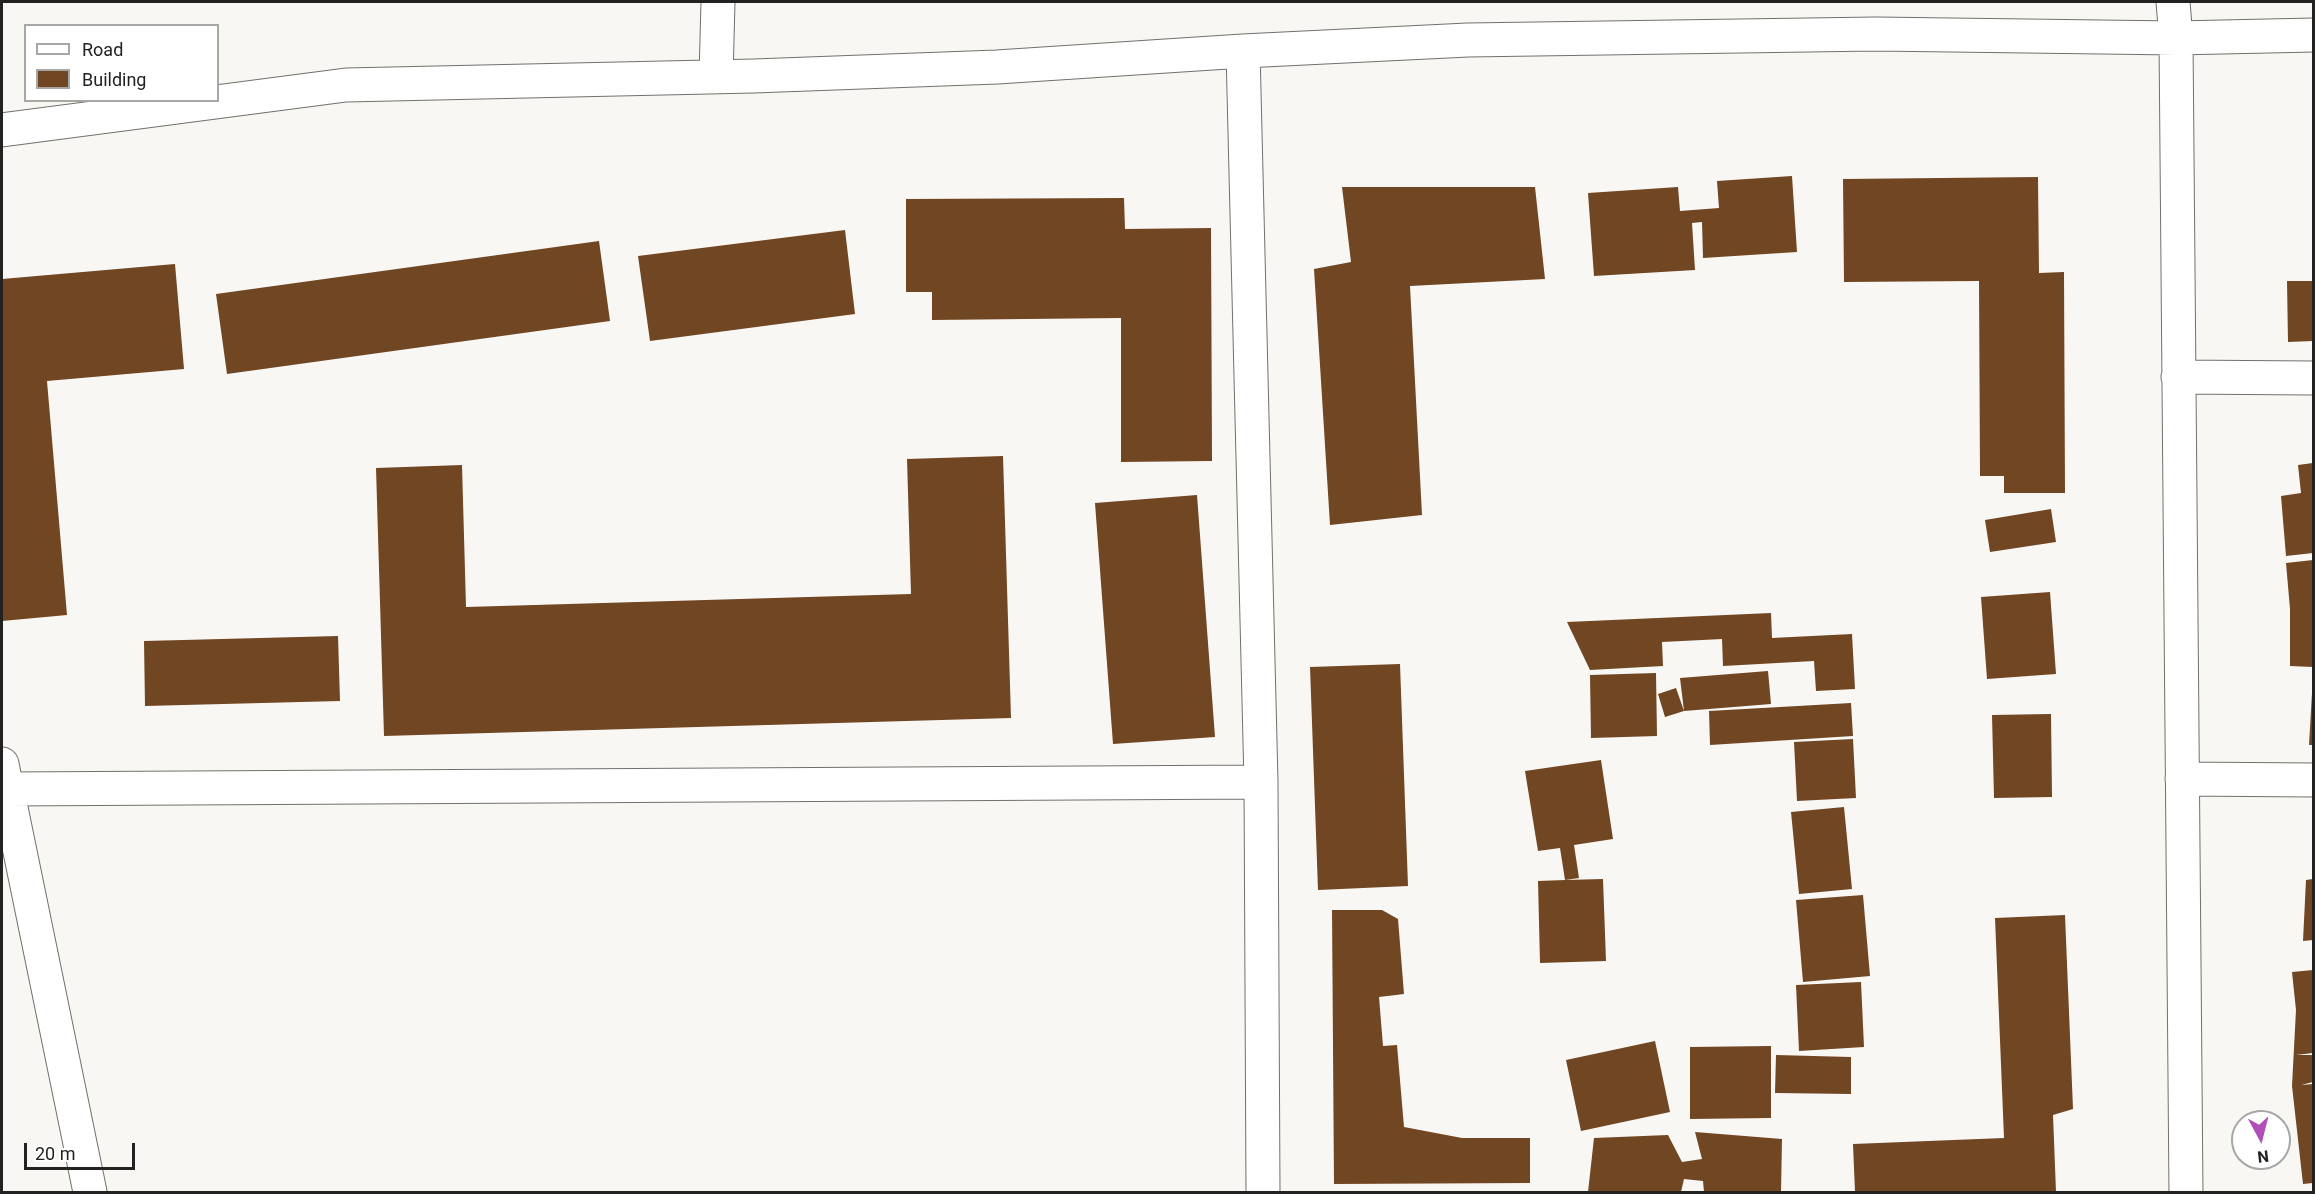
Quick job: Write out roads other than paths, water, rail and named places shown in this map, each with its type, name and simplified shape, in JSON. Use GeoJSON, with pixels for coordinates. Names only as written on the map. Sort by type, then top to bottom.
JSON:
{"type":"FeatureCollection","features":[{"type":"Feature","properties":{"kind":"street"},"geometry":{"type":"LineString","coordinates":[[716,77],[718,2]]}},
{"type":"Feature","properties":{"kind":"street"},"geometry":{"type":"LineString","coordinates":[[2173,2],[2186,1192]]}},
{"type":"Feature","properties":{"kind":"street"},"geometry":{"type":"LineString","coordinates":[[219,101],[346,85],[997,68],[1243,51],[1468,40],[1876,34],[2175,38],[2313,35]]}},
{"type":"Feature","properties":{"kind":"street"},"geometry":{"type":"LineString","coordinates":[[1243,51],[1261,782],[1263,1192]]}},
{"type":"Feature","properties":{"kind":"street"},"geometry":{"type":"LineString","coordinates":[[2,129],[213,102]]}},
{"type":"Feature","properties":{"kind":"street"},"geometry":{"type":"LineString","coordinates":[[2178,377],[2313,378]]}},
{"type":"Feature","properties":{"kind":"street"},"geometry":{"type":"LineString","coordinates":[[90,1192],[4,777],[1261,782]]}},
{"type":"Feature","properties":{"kind":"street"},"geometry":{"type":"LineString","coordinates":[[2182,779],[2313,780]]}}]}
